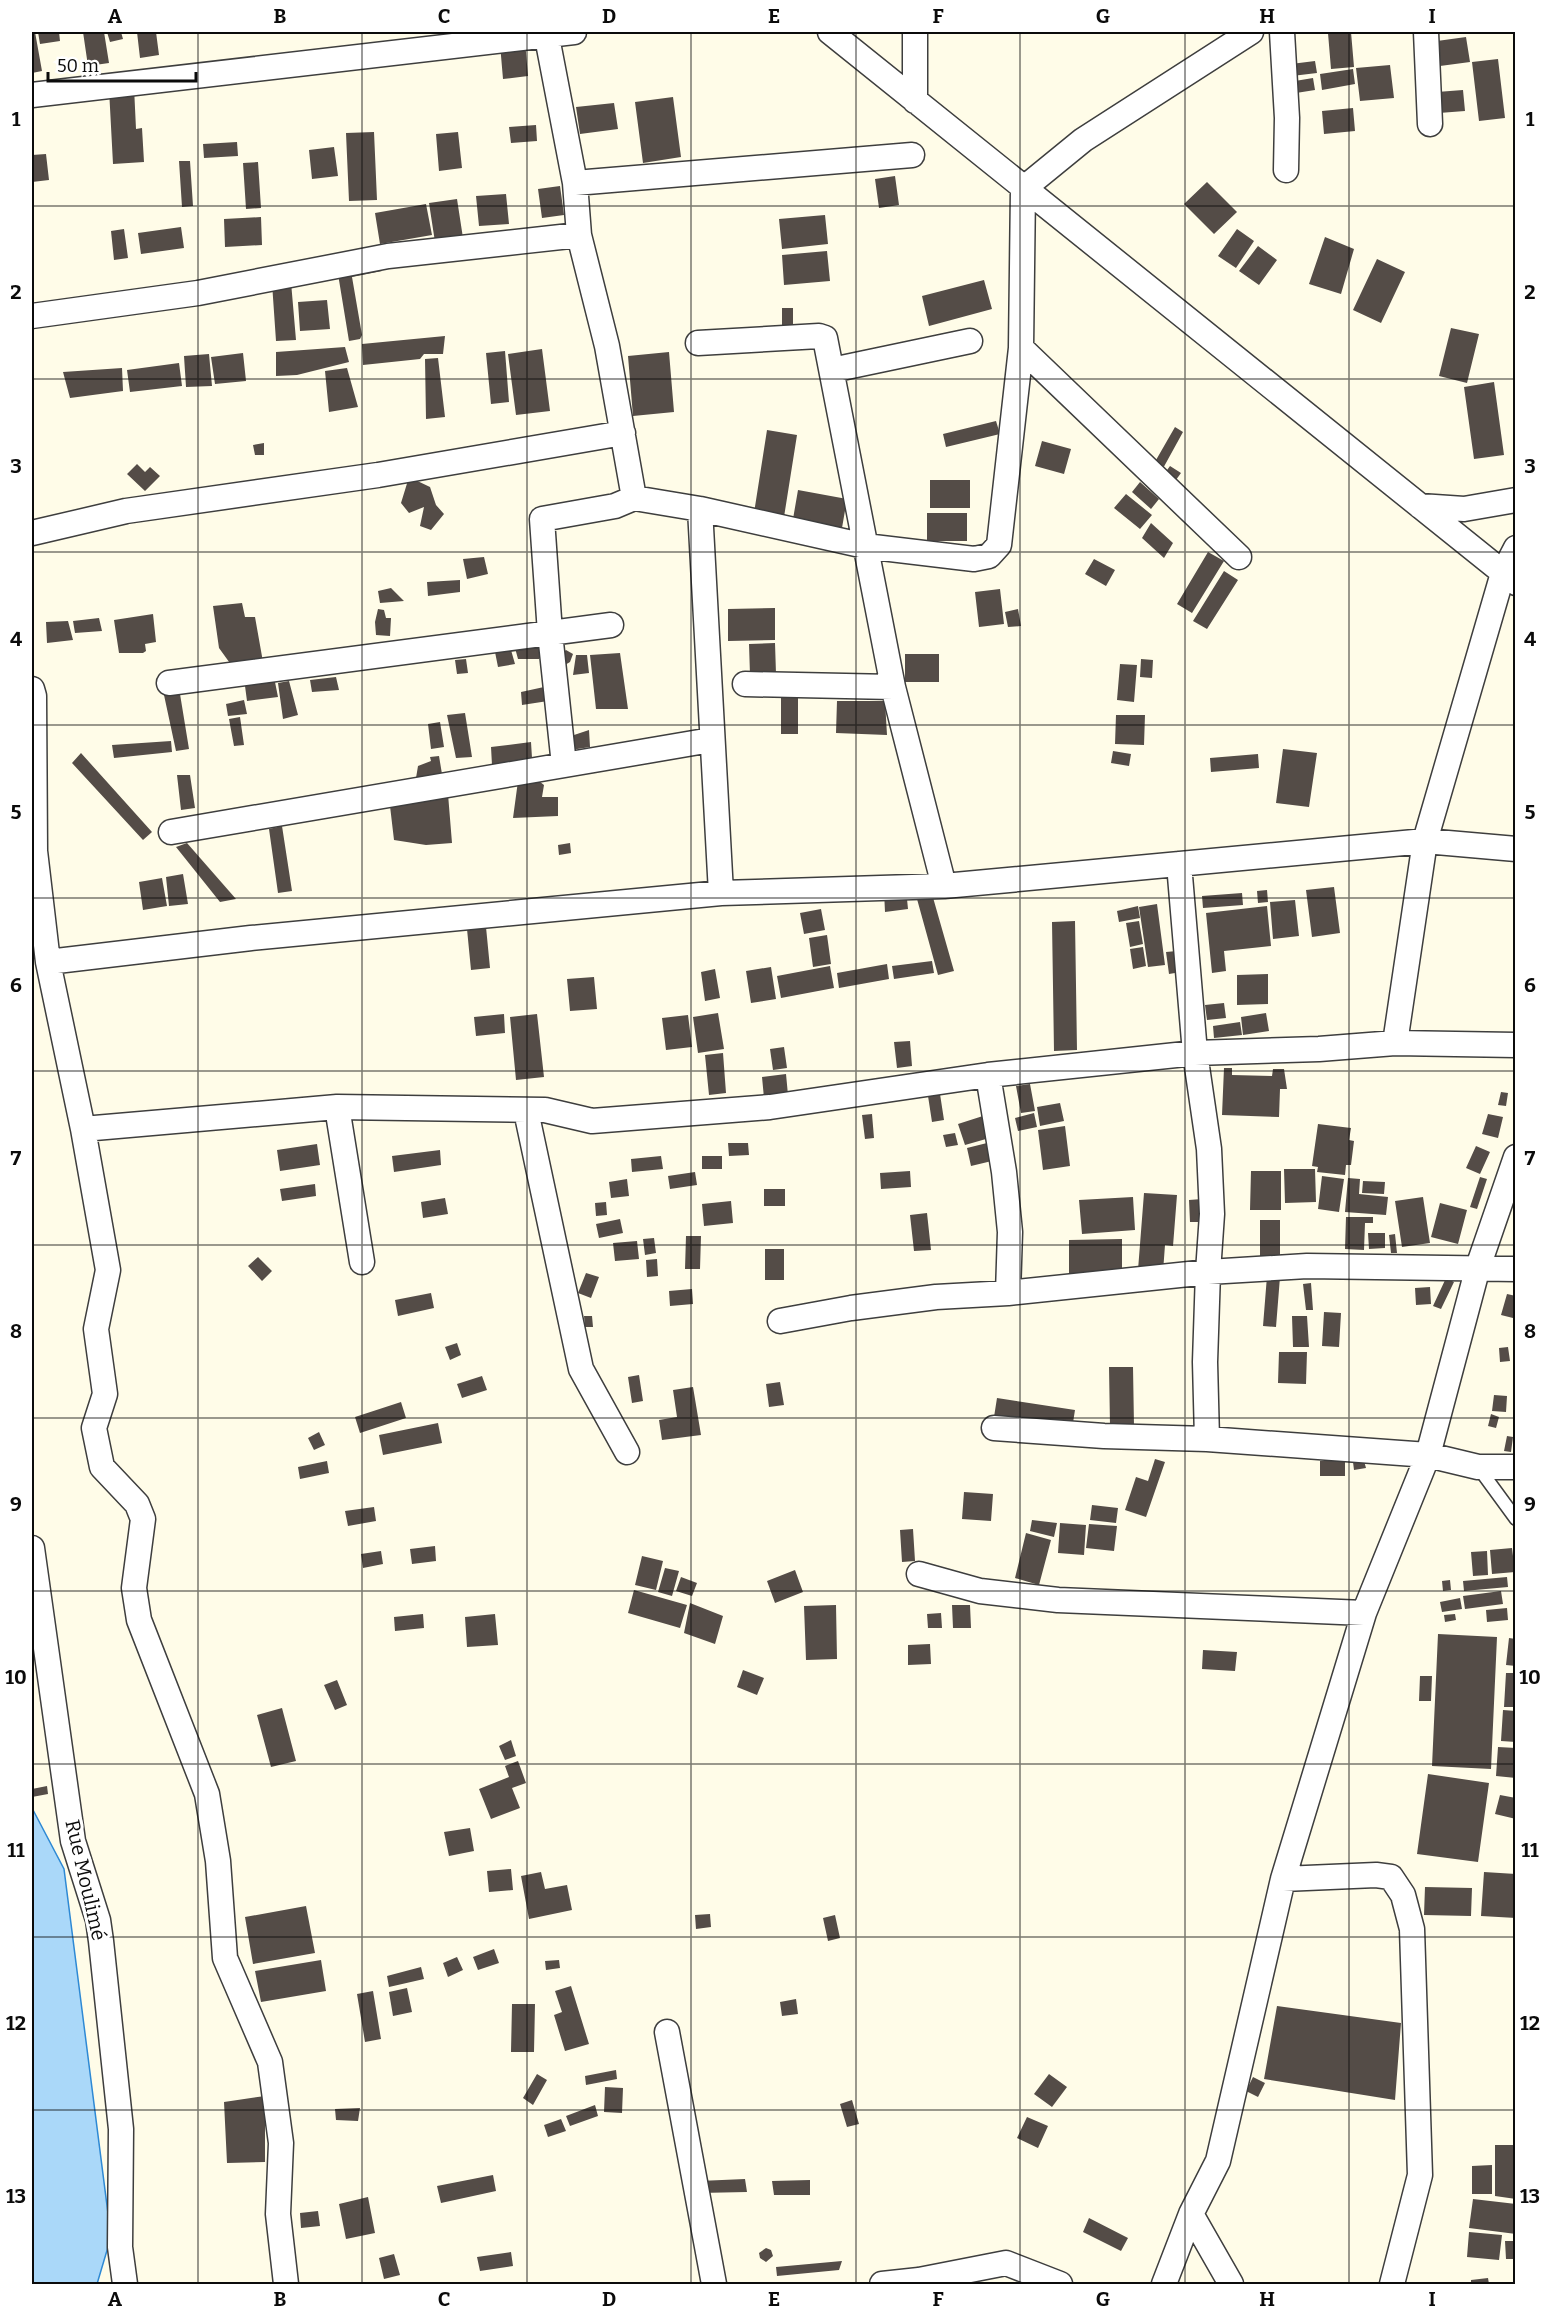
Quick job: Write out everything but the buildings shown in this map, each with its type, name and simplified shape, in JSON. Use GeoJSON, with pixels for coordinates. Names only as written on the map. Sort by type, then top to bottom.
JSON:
{"type":"FeatureCollection","features":[{"type":"Feature","properties":{"kind":"street"},"geometry":{"type":"LineString","coordinates":[[32,95],[574,32]]}},
{"type":"Feature","properties":{"kind":"street"},"geometry":{"type":"LineString","coordinates":[[830,32],[1509,578]]}},
{"type":"Feature","properties":{"kind":"street"},"geometry":{"type":"LineString","coordinates":[[915,32],[915,101]]}},
{"type":"Feature","properties":{"kind":"street"},"geometry":{"type":"LineString","coordinates":[[1282,32],[1287,118],[1286,171]]}},
{"type":"Feature","properties":{"kind":"street"},"geometry":{"type":"LineString","coordinates":[[1426,32],[1431,124]]}},
{"type":"Feature","properties":{"kind":"street"},"geometry":{"type":"LineString","coordinates":[[546,34],[575,183],[579,235],[607,346],[634,498]]}},
{"type":"Feature","properties":{"kind":"street"},"geometry":{"type":"LineString","coordinates":[[1023,189],[1083,140],[1241,34]]}},
{"type":"Feature","properties":{"kind":"street"},"geometry":{"type":"LineString","coordinates":[[575,183],[912,155]]}},
{"type":"Feature","properties":{"kind":"street"},"geometry":{"type":"LineString","coordinates":[[564,765],[550,633],[542,519],[615,506],[634,498],[700,509],[865,546],[974,559],[989,556],[999,545],[1021,348],[1023,189]]}},
{"type":"Feature","properties":{"kind":"street"},"geometry":{"type":"LineString","coordinates":[[32,316],[198,293],[388,256],[579,235]]}},
{"type":"Feature","properties":{"kind":"street"},"geometry":{"type":"LineString","coordinates":[[698,343],[819,336],[825,338],[828,344],[893,687],[944,886]]}},
{"type":"Feature","properties":{"kind":"street"},"geometry":{"type":"LineString","coordinates":[[832,370],[970,341]]}},
{"type":"Feature","properties":{"kind":"street"},"geometry":{"type":"LineString","coordinates":[[1021,348],[1239,557]]}},
{"type":"Feature","properties":{"kind":"street"},"geometry":{"type":"LineString","coordinates":[[32,533],[126,510],[378,475],[623,433]]}},
{"type":"Feature","properties":{"kind":"street"},"geometry":{"type":"LineString","coordinates":[[1420,506],[1464,509],[1515,500]]}},
{"type":"Feature","properties":{"kind":"street"},"geometry":{"type":"LineString","coordinates":[[700,509],[721,893]]}},
{"type":"Feature","properties":{"kind":"street"},"geometry":{"type":"LineString","coordinates":[[1395,1043],[1425,841],[1509,578],[1515,548]]}},
{"type":"Feature","properties":{"kind":"street"},"geometry":{"type":"LineString","coordinates":[[169,683],[611,625]]}},
{"type":"Feature","properties":{"kind":"street"},"geometry":{"type":"LineString","coordinates":[[745,684],[893,687]]}},
{"type":"Feature","properties":{"kind":"street"},"geometry":{"type":"LineString","coordinates":[[32,689],[34,696],[35,851],[48,962],[83,1129],[108,1270],[96,1329],[105,1394],[94,1428],[102,1467],[137,1504],[143,1519],[134,1588],[139,1620],[207,1794],[218,1861],[225,1958],[270,2062],[281,2143],[278,2214],[286,2284]]}},
{"type":"Feature","properties":{"kind":"street"},"geometry":{"type":"LineString","coordinates":[[171,832],[711,740]]}},
{"type":"Feature","properties":{"kind":"street"},"geometry":{"type":"LineString","coordinates":[[48,962],[251,938],[721,893],[944,886],[1425,841],[1515,849]]}},
{"type":"Feature","properties":{"kind":"street"},"geometry":{"type":"LineString","coordinates":[[1179,864],[1195,1053],[1209,1149],[1212,1214],[1205,1362],[1207,1439]]}},
{"type":"Feature","properties":{"kind":"street"},"geometry":{"type":"LineString","coordinates":[[83,1129],[337,1107],[545,1110],[592,1120],[770,1107],[988,1075],[1195,1053],[1319,1049],[1395,1043],[1515,1045]]}},
{"type":"Feature","properties":{"kind":"street"},"geometry":{"type":"LineString","coordinates":[[988,1075],[1004,1172],[1010,1232],[1008,1293]]}},
{"type":"Feature","properties":{"kind":"street"},"geometry":{"type":"LineString","coordinates":[[337,1107],[362,1262]]}},
{"type":"Feature","properties":{"kind":"street"},"geometry":{"type":"LineString","coordinates":[[526,1111],[581,1369],[627,1452]]}},
{"type":"Feature","properties":{"kind":"street"},"geometry":{"type":"LineString","coordinates":[[1164,2284],[1191,2214],[1218,2161],[1283,1879],[1364,1613],[1428,1455],[1478,1267],[1515,1157]]}},
{"type":"Feature","properties":{"kind":"street"},"geometry":{"type":"LineString","coordinates":[[780,1322],[862,1307],[936,1298],[1008,1293],[1208,1272],[1307,1266],[1515,1269]]}},
{"type":"Feature","properties":{"kind":"street"},"geometry":{"type":"LineString","coordinates":[[994,1428],[1104,1436],[1207,1439],[1428,1455],[1478,1467],[1515,1467]]}},
{"type":"Feature","properties":{"kind":"street","name":"Rue Moulimé"},"geometry":{"type":"LineString","coordinates":[[32,1548],[37,1624],[74,1841],[98,1920],[101,1941],[121,2129],[120,2247],[125,2284]]}},
{"type":"Feature","properties":{"kind":"street"},"geometry":{"type":"LineString","coordinates":[[920,1574],[980,1591],[1058,1600],[1364,1613]]}},
{"type":"Feature","properties":{"kind":"street"},"geometry":{"type":"LineString","coordinates":[[1283,1879],[1376,1875],[1391,1877],[1403,1894],[1412,1929],[1420,2175],[1392,2284]]}},
{"type":"Feature","properties":{"kind":"street"},"geometry":{"type":"LineString","coordinates":[[667,2032],[714,2284]]}},
{"type":"Feature","properties":{"kind":"street"},"geometry":{"type":"LineString","coordinates":[[1191,2214],[1231,2284]]}},
{"type":"Feature","properties":{"kind":"street"},"geometry":{"type":"LineString","coordinates":[[882,2284],[919,2280],[1006,2264],[1060,2284]]}},
{"type":"Feature","properties":{"kind":"lane"},"geometry":{"type":"LineString","coordinates":[[1478,1467],[1515,1519]]}},
{"type":"Feature","properties":{"kind":"water"},"geometry":{"type":"Polygon","coordinates":[[[32,1808],[64,1869],[111,2237],[97,2284],[32,2284],[32,1808]]]}}]}
